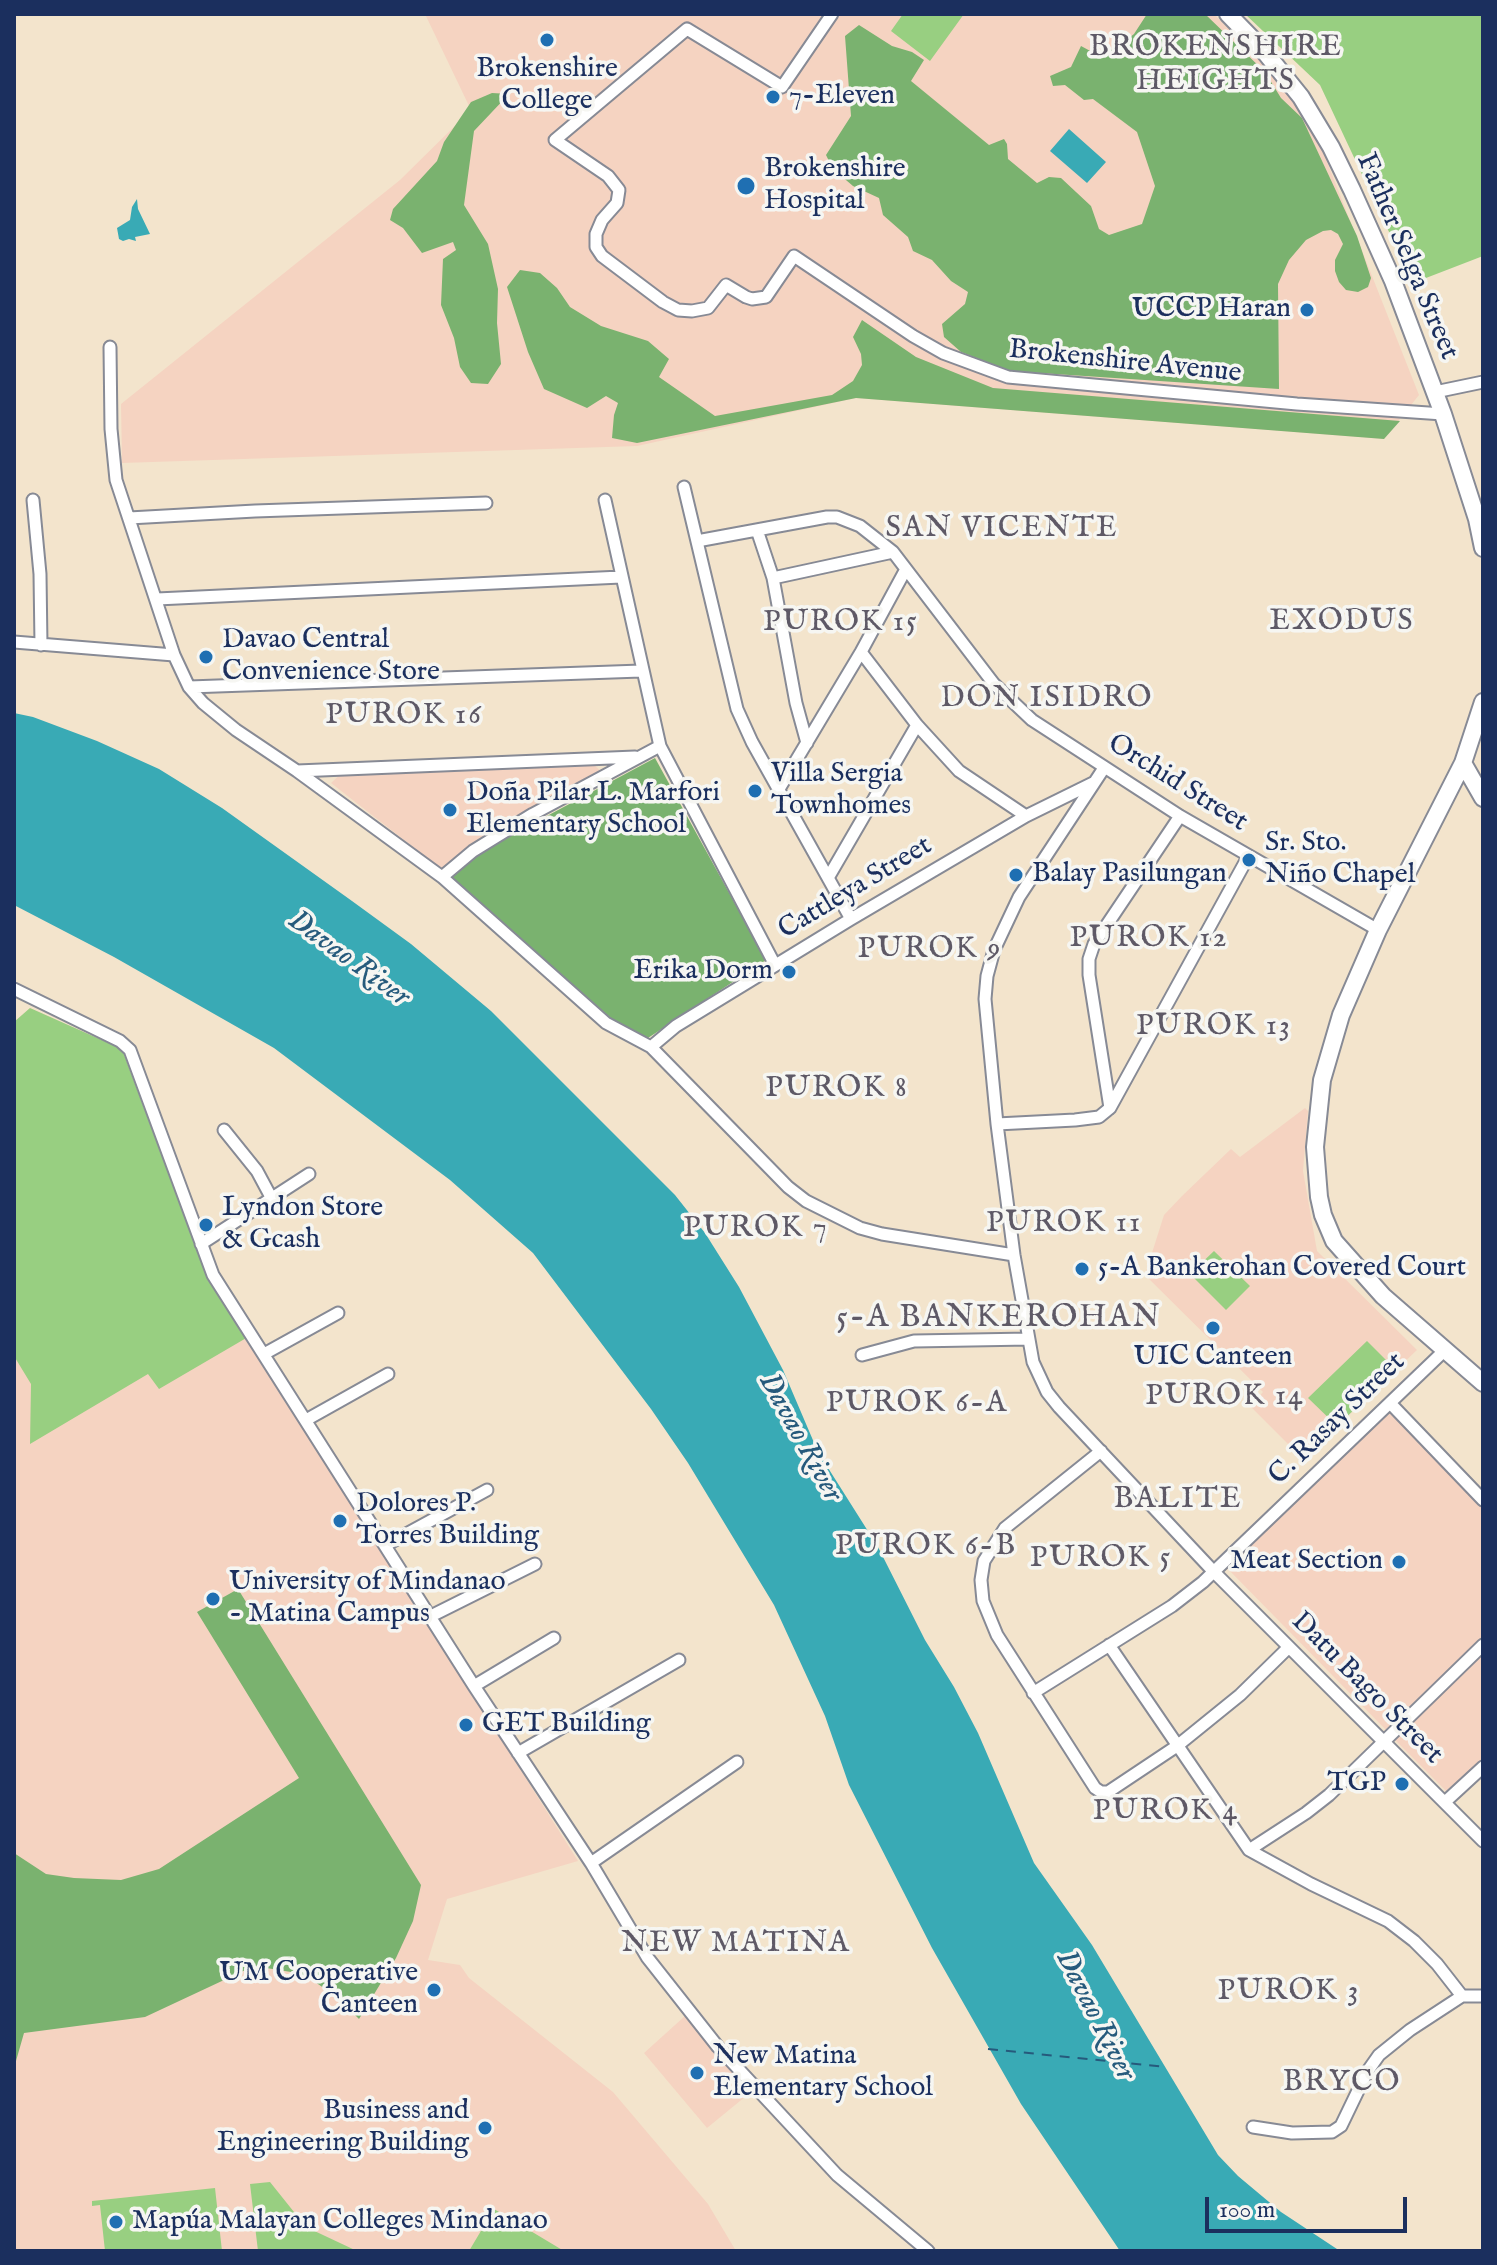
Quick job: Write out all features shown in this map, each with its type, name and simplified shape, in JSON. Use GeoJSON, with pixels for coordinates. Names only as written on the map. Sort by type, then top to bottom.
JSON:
{"type":"FeatureCollection","features":[{"type":"Feature","properties":{"kind":"main road","name":"Father Selga Street"},"geometry":{"type":"LineString","coordinates":[[1228,14],[1284,74],[1331,147],[1393,281],[1443,414],[1476,488],[1483,548]]}},
{"type":"Feature","properties":{"kind":"main road"},"geometry":{"type":"LineString","coordinates":[[1483,702],[1463,763],[1378,930],[1341,1015],[1322,1080],[1315,1147],[1317,1187],[1328,1229],[1341,1252],[1383,1296],[1483,1383]]}},
{"type":"Feature","properties":{"kind":"main road"},"geometry":{"type":"LineString","coordinates":[[1463,763],[1483,798]]}},
{"type":"Feature","properties":{"kind":"street","name":"Brokenshire Avenue"},"geometry":{"type":"LineString","coordinates":[[832,14],[782,87],[687,29],[555,140],[608,176],[619,190],[617,203],[602,220],[596,234],[596,247],[602,256],[663,302],[678,310],[692,311],[708,308],[726,285],[752,299],[766,297],[794,256],[943,353],[1008,377],[1282,403],[1443,414]]}},
{"type":"Feature","properties":{"kind":"street"},"geometry":{"type":"LineString","coordinates":[[110,347],[116,480],[174,655],[189,687],[203,703],[236,730],[442,877],[606,1023],[651,1047],[788,1187],[825,1212],[882,1234],[1014,1255]]}},
{"type":"Feature","properties":{"kind":"street"},"geometry":{"type":"LineString","coordinates":[[1435,392],[1483,382]]}},
{"type":"Feature","properties":{"kind":"street"},"geometry":{"type":"LineString","coordinates":[[684,487],[737,709],[752,742],[851,919]]}},
{"type":"Feature","properties":{"kind":"street"},"geometry":{"type":"LineString","coordinates":[[33,500],[40,574],[41,645]]}},
{"type":"Feature","properties":{"kind":"street"},"geometry":{"type":"LineString","coordinates":[[605,500],[660,746],[775,965]]}},
{"type":"Feature","properties":{"kind":"street"},"geometry":{"type":"LineString","coordinates":[[129,518],[486,503]]}},
{"type":"Feature","properties":{"kind":"street","name":"Orchid Street"},"geometry":{"type":"LineString","coordinates":[[697,541],[837,517],[860,526],[893,552],[1005,696],[1032,720],[1180,816],[1378,930]]}},
{"type":"Feature","properties":{"kind":"street"},"geometry":{"type":"LineString","coordinates":[[757,530],[773,578],[796,703],[807,743]]}},
{"type":"Feature","properties":{"kind":"street"},"geometry":{"type":"LineString","coordinates":[[773,578],[893,552]]}},
{"type":"Feature","properties":{"kind":"street"},"geometry":{"type":"LineString","coordinates":[[779,789],[861,652],[906,569]]}},
{"type":"Feature","properties":{"kind":"street"},"geometry":{"type":"LineString","coordinates":[[157,599],[621,577]]}},
{"type":"Feature","properties":{"kind":"street"},"geometry":{"type":"LineString","coordinates":[[14,642],[174,655]]}},
{"type":"Feature","properties":{"kind":"street"},"geometry":{"type":"LineString","coordinates":[[861,652],[917,725],[971,782],[1026,816]]}},
{"type":"Feature","properties":{"kind":"street"},"geometry":{"type":"LineString","coordinates":[[189,687],[641,671]]}},
{"type":"Feature","properties":{"kind":"street"},"geometry":{"type":"LineString","coordinates":[[828,878],[917,725]]}},
{"type":"Feature","properties":{"kind":"street"},"geometry":{"type":"LineString","coordinates":[[442,877],[473,851],[635,757],[660,746]]}},
{"type":"Feature","properties":{"kind":"street"},"geometry":{"type":"LineString","coordinates":[[297,771],[635,757]]}},
{"type":"Feature","properties":{"kind":"street","name":"Datu Bago Street"},"geometry":{"type":"LineString","coordinates":[[1104,768],[1019,897],[994,950],[987,976],[985,999],[997,1124],[1014,1255],[1033,1362],[1047,1392],[1214,1572],[1483,1841]]}},
{"type":"Feature","properties":{"kind":"street","name":"Cattleya Street"},"geometry":{"type":"LineString","coordinates":[[651,1047],[676,1026],[851,919],[1026,816],[1093,783]]}},
{"type":"Feature","properties":{"kind":"street"},"geometry":{"type":"LineString","coordinates":[[1110,1108],[1089,959],[1094,944],[1180,816]]}},
{"type":"Feature","properties":{"kind":"street"},"geometry":{"type":"LineString","coordinates":[[997,1124],[1099,1117],[1110,1108],[1248,857]]}},
{"type":"Feature","properties":{"kind":"street"},"geometry":{"type":"LineString","coordinates":[[14,989],[120,1041],[130,1050],[213,1275],[474,1686],[591,1863],[647,1957],[718,2047],[837,2175],[928,2251]]}},
{"type":"Feature","properties":{"kind":"street"},"geometry":{"type":"LineString","coordinates":[[224,1130],[257,1171],[272,1199]]}},
{"type":"Feature","properties":{"kind":"street"},"geometry":{"type":"LineString","coordinates":[[201,1244],[309,1174]]}},
{"type":"Feature","properties":{"kind":"street"},"geometry":{"type":"LineString","coordinates":[[264,1354],[338,1313]]}},
{"type":"Feature","properties":{"kind":"street"},"geometry":{"type":"LineString","coordinates":[[862,1355],[914,1341],[1029,1339]]}},
{"type":"Feature","properties":{"kind":"street","name":"C. Rasay Street"},"geometry":{"type":"LineString","coordinates":[[1033,1693],[1183,1598],[1214,1572],[1444,1351]]}},
{"type":"Feature","properties":{"kind":"street"},"geometry":{"type":"LineString","coordinates":[[306,1420],[388,1374]]}},
{"type":"Feature","properties":{"kind":"street"},"geometry":{"type":"LineString","coordinates":[[1390,1403],[1483,1500]]}},
{"type":"Feature","properties":{"kind":"street"},"geometry":{"type":"LineString","coordinates":[[1101,1451],[1020,1513],[994,1542],[984,1561],[981,1580],[989,1620],[1095,1788],[1108,1792],[1177,1746],[1240,1695],[1289,1647]]}},
{"type":"Feature","properties":{"kind":"street"},"geometry":{"type":"LineString","coordinates":[[386,1545],[487,1490]]}},
{"type":"Feature","properties":{"kind":"street"},"geometry":{"type":"LineString","coordinates":[[431,1616],[535,1564]]}},
{"type":"Feature","properties":{"kind":"street"},"geometry":{"type":"LineString","coordinates":[[474,1686],[554,1638]]}},
{"type":"Feature","properties":{"kind":"street"},"geometry":{"type":"LineString","coordinates":[[1109,1645],[1249,1850],[1388,1921],[1430,1956],[1462,1996]]}},
{"type":"Feature","properties":{"kind":"street"},"geometry":{"type":"LineString","coordinates":[[1249,1850],[1306,1813],[1386,1741],[1483,1645]]}},
{"type":"Feature","properties":{"kind":"street"},"geometry":{"type":"LineString","coordinates":[[518,1753],[679,1660]]}},
{"type":"Feature","properties":{"kind":"street"},"geometry":{"type":"LineString","coordinates":[[591,1863],[737,1762]]}},
{"type":"Feature","properties":{"kind":"street"},"geometry":{"type":"LineString","coordinates":[[1445,1802],[1483,1767]]}},
{"type":"Feature","properties":{"kind":"street"},"geometry":{"type":"LineString","coordinates":[[1253,2127],[1292,2133],[1332,2132],[1341,2126],[1367,2072],[1379,2055],[1410,2030],[1462,1996],[1483,1996]]}},
{"type":"Feature","properties":{"kind":"shaded area"},"geometry":{"type":"Polygon","coordinates":[[[425,14],[1214,14],[1272,73],[1314,129],[1419,395],[1384,439],[856,398],[637,446],[122,463],[121,404],[400,180],[471,110],[425,14]]]}},
{"type":"Feature","properties":{"kind":"shaded area","name":"Doña Pilar L. Marfori Elementary School"},"geometry":{"type":"Polygon","coordinates":[[[594,765],[604,774],[484,836],[445,872],[331,783],[343,772],[594,765]]]}},
{"type":"Feature","properties":{"kind":"shaded area","name":"University of Mindanao - Matina Campus"},"geometry":{"type":"Polygon","coordinates":[[[30,1008],[122,1049],[208,1280],[248,1337],[578,1861],[447,1899],[428,1960],[460,1965],[469,1978],[613,2092],[708,2204],[736,2251],[14,2251],[14,1022],[30,1008]]]}},
{"type":"Feature","properties":{"kind":"shaded area"},"geometry":{"type":"Polygon","coordinates":[[[1305,1108],[1308,1111],[1303,1171],[1317,1251],[1417,1350],[1337,1426],[1332,1422],[1299,1455],[1250,1406],[1263,1392],[1145,1275],[1164,1215],[1182,1196],[1231,1149],[1240,1157],[1305,1108]]]}},
{"type":"Feature","properties":{"kind":"shaded area"},"geometry":{"type":"Polygon","coordinates":[[[1391,1411],[1483,1507],[1483,1636],[1386,1730],[1226,1567],[1391,1411]]]}},
{"type":"Feature","properties":{"kind":"shaded area"},"geometry":{"type":"Polygon","coordinates":[[[1483,1646],[1483,1758],[1447,1792],[1395,1740],[1483,1646]]]}},
{"type":"Feature","properties":{"kind":"shaded area","name":"New Matina Elementary School"},"geometry":{"type":"Polygon","coordinates":[[[685,2016],[751,2092],[707,2128],[644,2053],[685,2016]]]}},
{"type":"Feature","properties":{"kind":"green space"},"geometry":{"type":"Polygon","coordinates":[[[903,14],[964,14],[930,61],[891,31],[903,14]]]}},
{"type":"Feature","properties":{"kind":"green space"},"geometry":{"type":"Polygon","coordinates":[[[1147,14],[1205,14],[1265,72],[1281,98],[1302,118],[1357,236],[1371,278],[1368,287],[1358,292],[1346,290],[1339,282],[1335,260],[1343,244],[1338,234],[1331,230],[1306,240],[1289,260],[1278,284],[1279,389],[1010,371],[961,352],[944,337],[942,324],[965,304],[968,292],[951,281],[932,260],[913,251],[908,237],[883,215],[879,198],[853,186],[833,169],[826,155],[851,116],[845,36],[859,25],[892,46],[912,52],[924,60],[911,81],[989,145],[1004,139],[1008,159],[1037,183],[1049,177],[1061,178],[1091,206],[1099,229],[1109,235],[1142,224],[1155,186],[1137,132],[1093,99],[1084,100],[1065,85],[1053,86],[1050,76],[1071,67],[1081,46],[1094,53],[1115,49],[1134,34],[1147,14]]]}},
{"type":"Feature","properties":{"kind":"green space"},"geometry":{"type":"Polygon","coordinates":[[[1245,14],[1483,14],[1483,256],[1413,283],[1320,85],[1245,14]]]}},
{"type":"Feature","properties":{"kind":"green space"},"geometry":{"type":"Polygon","coordinates":[[[492,93],[509,94],[474,131],[464,205],[488,244],[498,289],[501,364],[488,384],[471,383],[460,367],[454,338],[441,305],[443,259],[456,250],[453,242],[422,253],[403,228],[390,220],[393,209],[437,161],[444,142],[471,102],[492,93]]]}},
{"type":"Feature","properties":{"kind":"green space"},"geometry":{"type":"Polygon","coordinates":[[[520,270],[540,273],[557,288],[570,307],[601,326],[648,341],[669,359],[659,377],[715,416],[832,395],[853,381],[862,365],[861,354],[853,337],[862,320],[916,357],[993,388],[1400,421],[1384,439],[856,398],[637,443],[612,438],[618,403],[606,396],[587,408],[544,389],[528,352],[507,287],[520,270]]]}},
{"type":"Feature","properties":{"kind":"green space"},"geometry":{"type":"Polygon","coordinates":[[[655,758],[766,960],[648,1038],[614,1021],[451,878],[478,853],[655,758]]]}},
{"type":"Feature","properties":{"kind":"green space"},"geometry":{"type":"Polygon","coordinates":[[[30,1008],[122,1049],[208,1280],[248,1337],[159,1389],[148,1374],[30,1444],[31,1384],[14,1356],[14,1022],[30,1008]]]}},
{"type":"Feature","properties":{"kind":"green space"},"geometry":{"type":"Polygon","coordinates":[[[1214,1251],[1250,1286],[1226,1310],[1190,1274],[1214,1251]]]}},
{"type":"Feature","properties":{"kind":"green space"},"geometry":{"type":"Polygon","coordinates":[[[1367,1341],[1396,1370],[1337,1426],[1308,1398],[1367,1341]]]}},
{"type":"Feature","properties":{"kind":"green space"},"geometry":{"type":"Polygon","coordinates":[[[238,1589],[421,1885],[413,1921],[396,1958],[359,2019],[337,1997],[315,1982],[291,1972],[254,1966],[145,2017],[24,2033],[14,2068],[14,1853],[46,1874],[121,1880],[159,1869],[299,1778],[197,1612],[238,1589]]]}},
{"type":"Feature","properties":{"kind":"green space"},"geometry":{"type":"Polygon","coordinates":[[[270,2182],[306,2227],[357,2251],[258,2251],[250,2184],[270,2182]]]}},
{"type":"Feature","properties":{"kind":"green space","name":"Mapúa Malayan Colleges Mindanao"},"geometry":{"type":"Polygon","coordinates":[[[215,2188],[222,2251],[105,2251],[100,2205],[92,2206],[92,2201],[215,2188]]]}},
{"type":"Feature","properties":{"kind":"green space"},"geometry":{"type":"Polygon","coordinates":[[[494,2209],[564,2251],[469,2251],[494,2209]]]}},
{"type":"Feature","properties":{"kind":"water"},"geometry":{"type":"Polygon","coordinates":[[[1069,129],[1106,162],[1087,183],[1050,151],[1069,129]]]}},
{"type":"Feature","properties":{"kind":"water"},"geometry":{"type":"Polygon","coordinates":[[[137,199],[138,209],[150,234],[135,237],[136,241],[123,241],[119,239],[117,228],[130,220],[137,199]]]}},
{"type":"Feature","properties":{"kind":"water","name":"Davao River"},"geometry":{"type":"Polygon","coordinates":[[[14,713],[97,741],[159,769],[222,808],[411,944],[491,1011],[675,1195],[705,1233],[739,1287],[783,1370],[818,1452],[878,1547],[925,1640],[954,1687],[978,1733],[1034,1863],[1092,1945],[1218,2155],[1281,2212],[1340,2251],[1120,2251],[1021,2104],[932,1948],[849,1785],[825,1716],[774,1605],[688,1463],[533,1253],[450,1180],[274,1048],[114,957],[14,905],[14,713]]]}},
{"type":"Feature","properties":{"kind":"ferry route"},"geometry":{"type":"LineString","coordinates":[[988,2049],[1167,2067]]}},
{"type":"Feature","properties":{"kind":"place","name":"Brokenshire College"},"geometry":{"type":"Point","coordinates":[547,40]}},
{"type":"Feature","properties":{"kind":"place","name":"7-Eleven"},"geometry":{"type":"Point","coordinates":[773,97]}},
{"type":"Feature","properties":{"kind":"place","name":"Brokenshire Hospital"},"geometry":{"type":"Point","coordinates":[746,186]}},
{"type":"Feature","properties":{"kind":"place","name":"UCCP Haran"},"geometry":{"type":"Point","coordinates":[1307,310]}},
{"type":"Feature","properties":{"kind":"place","name":"Davao Central Convenience Store"},"geometry":{"type":"Point","coordinates":[206,657]}},
{"type":"Feature","properties":{"kind":"place","name":"Villa Sergia Townhomes"},"geometry":{"type":"Point","coordinates":[755,791]}},
{"type":"Feature","properties":{"kind":"place","name":"Doña Pilar L. Marfori Elementary School"},"geometry":{"type":"Point","coordinates":[450,810]}},
{"type":"Feature","properties":{"kind":"place","name":"Sr. Sto. Niño Chapel"},"geometry":{"type":"Point","coordinates":[1249,860]}},
{"type":"Feature","properties":{"kind":"place","name":"Balay Pasilungan"},"geometry":{"type":"Point","coordinates":[1016,875]}},
{"type":"Feature","properties":{"kind":"place","name":"Erika Dorm"},"geometry":{"type":"Point","coordinates":[789,972]}},
{"type":"Feature","properties":{"kind":"place","name":"Lyndon Store & Gcash"},"geometry":{"type":"Point","coordinates":[206,1225]}},
{"type":"Feature","properties":{"kind":"place","name":"5-A Bankerohan Covered Court"},"geometry":{"type":"Point","coordinates":[1082,1269]}},
{"type":"Feature","properties":{"kind":"place","name":"UIC Canteen"},"geometry":{"type":"Point","coordinates":[1213,1328]}},
{"type":"Feature","properties":{"kind":"place","name":"Dolores P. Torres Building"},"geometry":{"type":"Point","coordinates":[340,1521]}},
{"type":"Feature","properties":{"kind":"place","name":"Meat Section"},"geometry":{"type":"Point","coordinates":[1399,1562]}},
{"type":"Feature","properties":{"kind":"place","name":"University of Mindanao - Matina Campus"},"geometry":{"type":"Point","coordinates":[213,1599]}},
{"type":"Feature","properties":{"kind":"place","name":"GET Building"},"geometry":{"type":"Point","coordinates":[466,1725]}},
{"type":"Feature","properties":{"kind":"place","name":"TGP"},"geometry":{"type":"Point","coordinates":[1402,1784]}},
{"type":"Feature","properties":{"kind":"place","name":"UM Cooperative Canteen"},"geometry":{"type":"Point","coordinates":[434,1990]}},
{"type":"Feature","properties":{"kind":"place","name":"New Matina Elementary School"},"geometry":{"type":"Point","coordinates":[697,2073]}},
{"type":"Feature","properties":{"kind":"place","name":"Business and Engineering Building"},"geometry":{"type":"Point","coordinates":[485,2128]}},
{"type":"Feature","properties":{"kind":"place","name":"Mapúa Malayan Colleges Mindanao"},"geometry":{"type":"Point","coordinates":[116,2222]}},
{"type":"Feature","properties":{"kind":"district","name":"BROKENSHIRE HEIGHTS"},"geometry":{"type":"Point","coordinates":[1216,66]}},
{"type":"Feature","properties":{"kind":"district","name":"SAN VICENTE"},"geometry":{"type":"Point","coordinates":[1002,530]}},
{"type":"Feature","properties":{"kind":"district","name":"EXODUS"},"geometry":{"type":"Point","coordinates":[1342,623]}},
{"type":"Feature","properties":{"kind":"district","name":"PUROK 15"},"geometry":{"type":"Point","coordinates":[841,624]}},
{"type":"Feature","properties":{"kind":"district","name":"DON ISIDRO"},"geometry":{"type":"Point","coordinates":[1047,700]}},
{"type":"Feature","properties":{"kind":"district","name":"PUROK 16"},"geometry":{"type":"Point","coordinates":[404,717]}},
{"type":"Feature","properties":{"kind":"district","name":"PUROK 12"},"geometry":{"type":"Point","coordinates":[1149,940]}},
{"type":"Feature","properties":{"kind":"district","name":"PUROK 9"},"geometry":{"type":"Point","coordinates":[930,951]}},
{"type":"Feature","properties":{"kind":"district","name":"PUROK 13"},"geometry":{"type":"Point","coordinates":[1214,1028]}},
{"type":"Feature","properties":{"kind":"district","name":"PUROK 8"},"geometry":{"type":"Point","coordinates":[837,1090]}},
{"type":"Feature","properties":{"kind":"district","name":"PUROK 11"},"geometry":{"type":"Point","coordinates":[1064,1225]}},
{"type":"Feature","properties":{"kind":"district","name":"PUROK 7"},"geometry":{"type":"Point","coordinates":[756,1230]}},
{"type":"Feature","properties":{"kind":"district","name":"5-A BANKEROHAN"},"geometry":{"type":"Point","coordinates":[999,1319]}},
{"type":"Feature","properties":{"kind":"district","name":"PUROK 14"},"geometry":{"type":"Point","coordinates":[1225,1398]}},
{"type":"Feature","properties":{"kind":"district","name":"PUROK 6-A"},"geometry":{"type":"Point","coordinates":[917,1405]}},
{"type":"Feature","properties":{"kind":"district","name":"BALITE"},"geometry":{"type":"Point","coordinates":[1178,1501]}},
{"type":"Feature","properties":{"kind":"district","name":"PUROK 6-B"},"geometry":{"type":"Point","coordinates":[926,1548]}},
{"type":"Feature","properties":{"kind":"district","name":"PUROK 5"},"geometry":{"type":"Point","coordinates":[1101,1560]}},
{"type":"Feature","properties":{"kind":"district","name":"PUROK 4"},"geometry":{"type":"Point","coordinates":[1166,1813]}},
{"type":"Feature","properties":{"kind":"district","name":"NEW MATINA"},"geometry":{"type":"Point","coordinates":[736,1945]}},
{"type":"Feature","properties":{"kind":"district","name":"PUROK 3"},"geometry":{"type":"Point","coordinates":[1289,1993]}},
{"type":"Feature","properties":{"kind":"district","name":"BRYCO"},"geometry":{"type":"Point","coordinates":[1342,2084]}}]}
